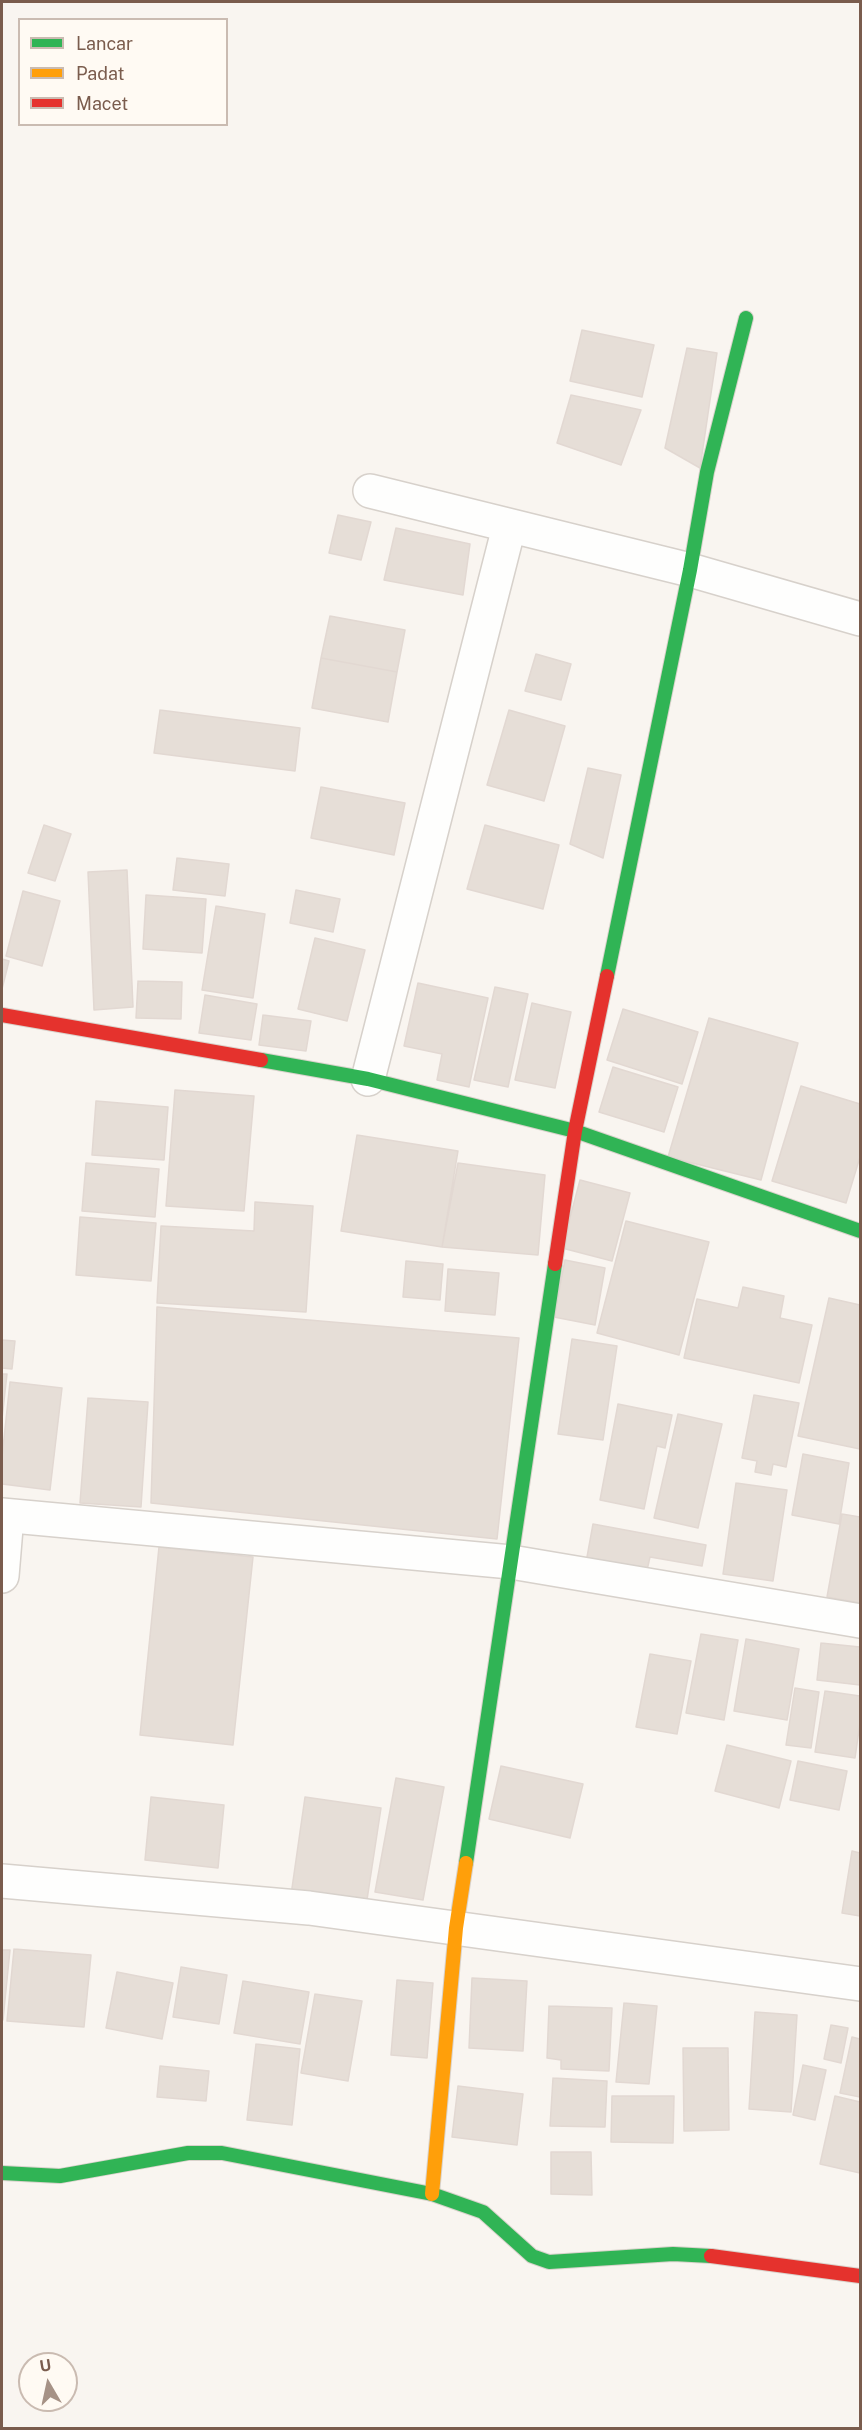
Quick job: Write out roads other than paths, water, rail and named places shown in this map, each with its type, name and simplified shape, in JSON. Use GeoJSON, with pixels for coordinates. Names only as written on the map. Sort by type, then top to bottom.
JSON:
{"type":"FeatureCollection","features":[{"type":"Feature","properties":{"kind":"street"},"geometry":{"type":"LineString","coordinates":[[432,2194],[456,1929],[575,1131],[690,570],[707,472],[746,318]]}},
{"type":"Feature","properties":{"kind":"street"},"geometry":{"type":"LineString","coordinates":[[370,490],[509,527],[690,570],[861,619]]}},
{"type":"Feature","properties":{"kind":"street"},"geometry":{"type":"LineString","coordinates":[[368,1079],[509,527]]}},
{"type":"Feature","properties":{"kind":"street"},"geometry":{"type":"LineString","coordinates":[[2,1015],[368,1079],[575,1131],[861,1231]]}},
{"type":"Feature","properties":{"kind":"street"},"geometry":{"type":"LineString","coordinates":[[2,1576],[4,1515],[511,1562],[861,1621]]}},
{"type":"Feature","properties":{"kind":"street"},"geometry":{"type":"LineString","coordinates":[[2,1881],[309,1908],[861,1984]]}},
{"type":"Feature","properties":{"kind":"street"},"geometry":{"type":"LineString","coordinates":[[2,2174],[60,2176],[188,2153],[222,2153],[432,2194],[483,2212],[532,2256],[549,2262],[673,2254],[709,2256],[861,2276]]}}]}
